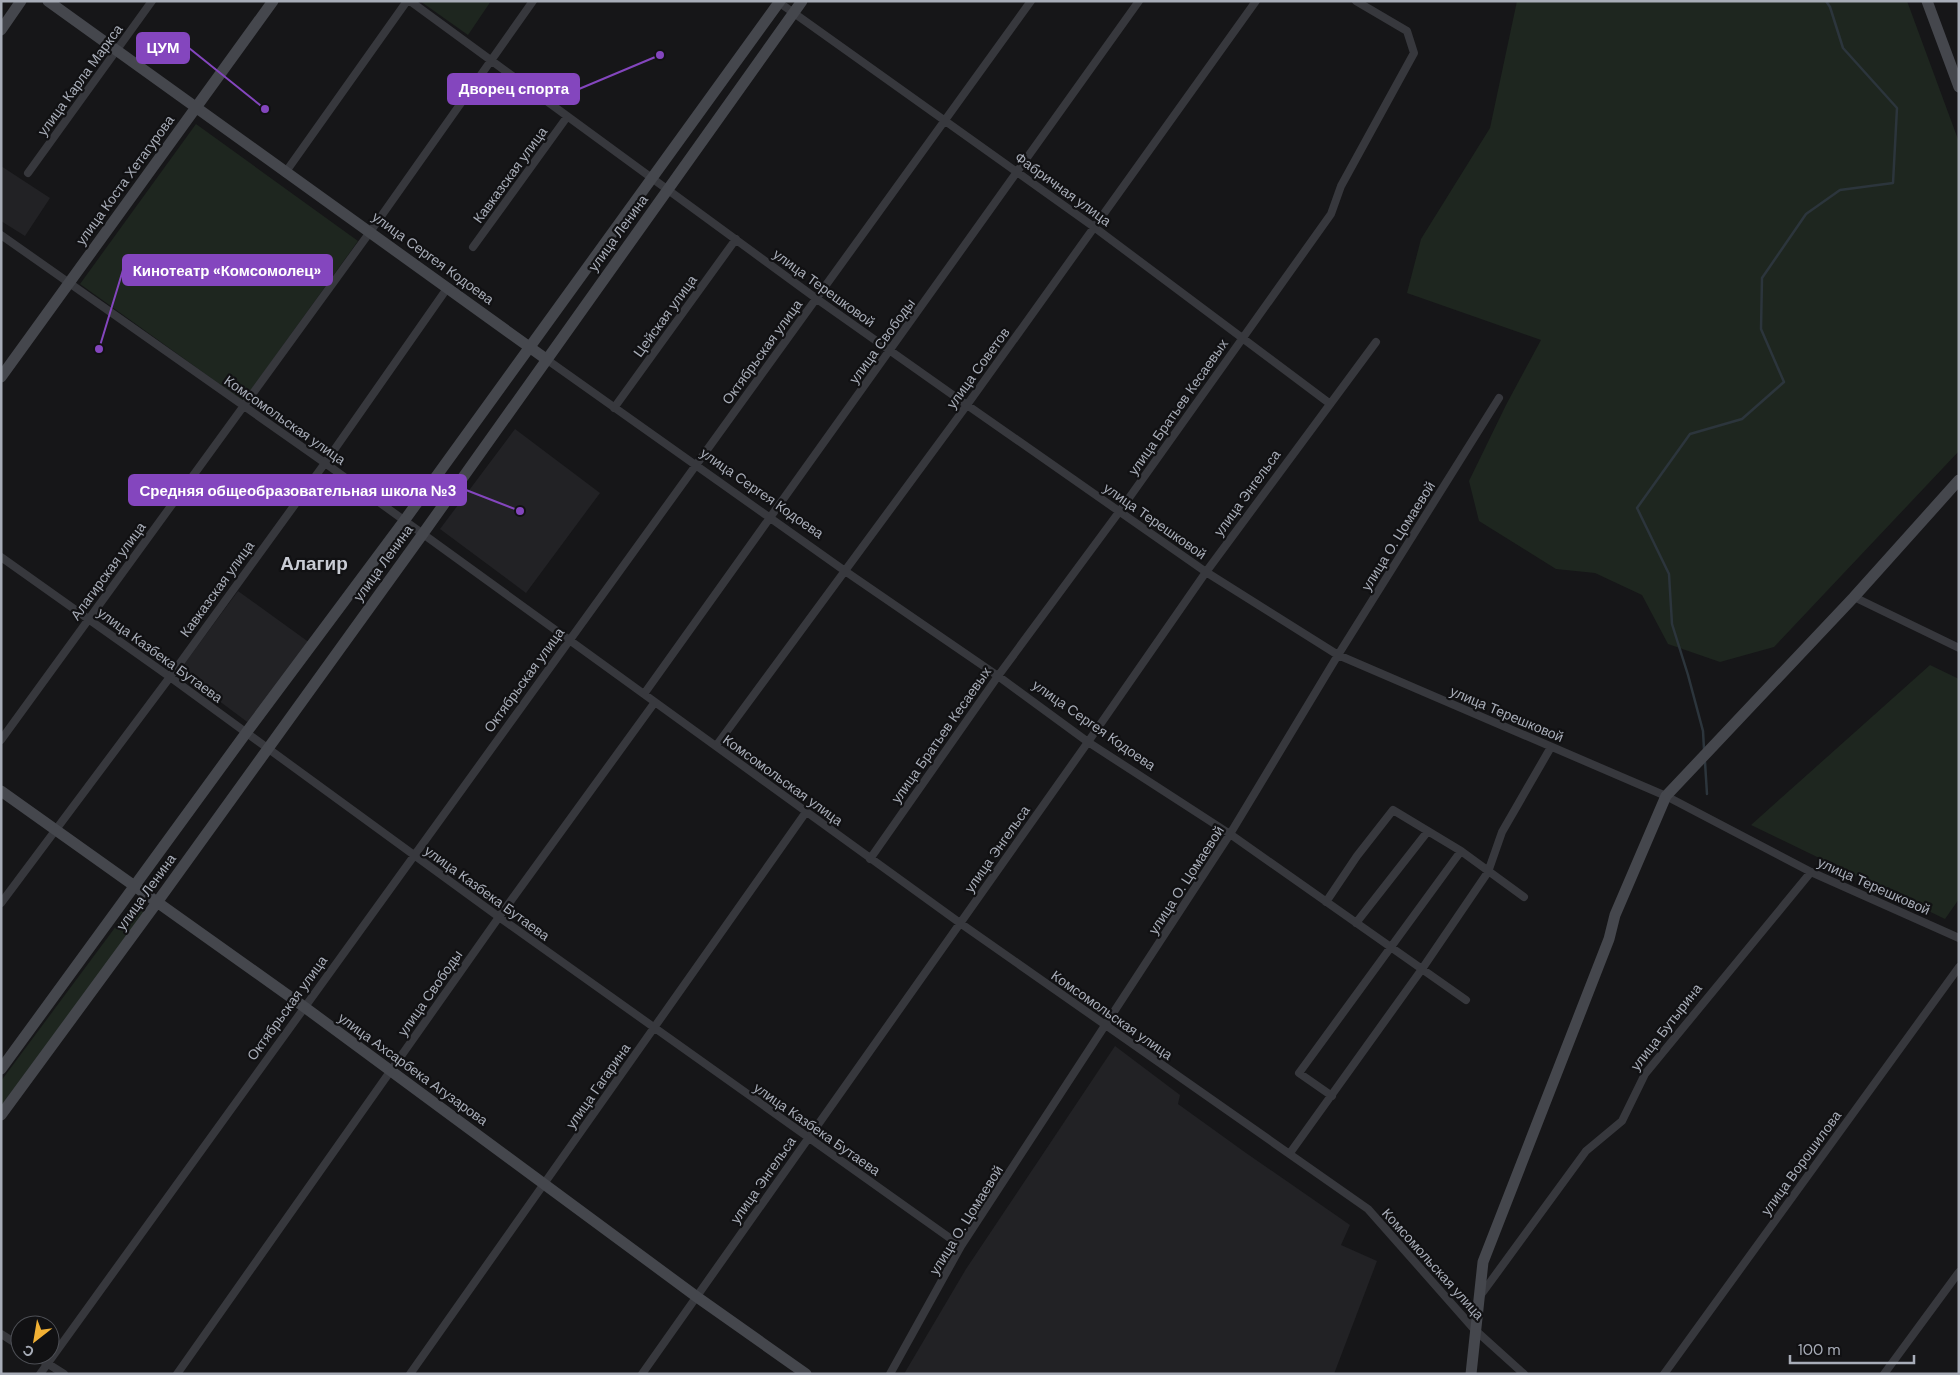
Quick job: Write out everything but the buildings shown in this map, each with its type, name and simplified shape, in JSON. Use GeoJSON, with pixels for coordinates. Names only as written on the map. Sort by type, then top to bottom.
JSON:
{"type":"FeatureCollection","features":[{"type":"Feature","properties":{"kind":"street"},"geometry":{"type":"LineString","coordinates":[[1,30],[21,1]]}},
{"type":"Feature","properties":{"kind":"street","name":"улица Сергея Кодоева"},"geometry":{"type":"LineString","coordinates":[[48,1],[614,408],[845,571],[998,676],[1088,742],[1230,834],[1466,1000]]}},
{"type":"Feature","properties":{"kind":"street","name":"улица Карла Маркса"},"geometry":{"type":"LineString","coordinates":[[28,173],[152,1]]}},
{"type":"Feature","properties":{"kind":"street","name":"улица Коста Хетагурова"},"geometry":{"type":"LineString","coordinates":[[1,377],[273,1]]}},
{"type":"Feature","properties":{"kind":"street"},"geometry":{"type":"LineString","coordinates":[[285,172],[408,1]]}},
{"type":"Feature","properties":{"kind":"street","name":"улица Терешковой"},"geometry":{"type":"LineString","coordinates":[[408,1],[890,351],[1206,572],[1338,655],[1666,796],[1811,872],[1959,938]]}},
{"type":"Feature","properties":{"kind":"street","name":"Алагирская улица"},"geometry":{"type":"LineString","coordinates":[[1,740],[370,232],[532,1]]}},
{"type":"Feature","properties":{"kind":"street","name":"улица Ленина"},"geometry":{"type":"LineString","coordinates":[[1,1115],[422,535],[802,1]]}},
{"type":"Feature","properties":{"kind":"street","name":"Октябрьская улица"},"geometry":{"type":"LineString","coordinates":[[60,1345],[1031,1]]}},
{"type":"Feature","properties":{"kind":"street","name":"улица Свободы"},"geometry":{"type":"LineString","coordinates":[[644,694],[772,518],[1139,1]]}},
{"type":"Feature","properties":{"kind":"street","name":"улица Советов"},"geometry":{"type":"LineString","coordinates":[[716,746],[967,405],[1256,1]]}},
{"type":"Feature","properties":{"kind":"street","name":"улица Братьев Кесаевых"},"geometry":{"type":"LineString","coordinates":[[870,859],[998,676],[1119,512],[1331,214],[1341,186],[1414,53],[1407,31],[1356,1]]}},
{"type":"Feature","properties":{"kind":"street"},"geometry":{"type":"LineString","coordinates":[[1927,1],[1959,87]]}},
{"type":"Feature","properties":{"kind":"street","name":"улица Ленина"},"geometry":{"type":"LineString","coordinates":[[1,1069],[246,733],[404,521],[778,2]]}},
{"type":"Feature","properties":{"kind":"street","name":"Фабричная улица"},"geometry":{"type":"LineString","coordinates":[[778,2],[1094,227],[1329,403]]}},
{"type":"Feature","properties":{"kind":"street","name":"Кавказская улица"},"geometry":{"type":"LineString","coordinates":[[473,248],[567,117]]}},
{"type":"Feature","properties":{"kind":"street","name":"Комсомольская улица"},"geometry":{"type":"LineString","coordinates":[[1,235],[325,463],[870,859],[1106,1027],[1368,1209],[1474,1329],[1524,1374]]}},
{"type":"Feature","properties":{"kind":"street","name":"Цейская улица"},"geometry":{"type":"LineString","coordinates":[[614,408],[736,239]]}},
{"type":"Feature","properties":{"kind":"street","name":"Кавказская улица"},"geometry":{"type":"LineString","coordinates":[[1,902],[170,677],[325,463],[448,287]]}},
{"type":"Feature","properties":{"kind":"street","name":"улица Энгельса"},"geometry":{"type":"LineString","coordinates":[[642,1374],[1206,572],[1329,403],[1376,342]]}},
{"type":"Feature","properties":{"kind":"street","name":"улица О. Цомаевой"},"geometry":{"type":"LineString","coordinates":[[890,1374],[961,1246],[1106,1027],[1230,834],[1338,655],[1499,398]]}},
{"type":"Feature","properties":{"kind":"street"},"geometry":{"type":"LineString","coordinates":[[1471,1374],[1474,1329],[1483,1262],[1609,939],[1615,915],[1666,796],[1854,597],[1959,480]]}},
{"type":"Feature","properties":{"kind":"street","name":"улица Казбека Бутаева"},"geometry":{"type":"LineString","coordinates":[[1,557],[170,677],[413,856],[654,1029],[961,1246]]}},
{"type":"Feature","properties":{"kind":"street"},"geometry":{"type":"LineString","coordinates":[[1854,597],[1959,648]]}},
{"type":"Feature","properties":{"kind":"street","name":"улица Свободы"},"geometry":{"type":"LineString","coordinates":[[177,1374],[390,1070],[655,702]]}},
{"type":"Feature","properties":{"kind":"street"},"geometry":{"type":"LineString","coordinates":[[1290,1153],[1422,969],[1488,872],[1502,832],[1551,747]]}},
{"type":"Feature","properties":{"kind":"street","name":"улица Ахсарбека Агузарова"},"geometry":{"type":"LineString","coordinates":[[1,790],[303,1006],[696,1297],[806,1374]]}},
{"type":"Feature","properties":{"kind":"street"},"geometry":{"type":"LineString","coordinates":[[1326,902],[1356,856],[1394,810],[1461,851],[1524,897]]}},
{"type":"Feature","properties":{"kind":"street","name":"улица Гагарина"},"geometry":{"type":"LineString","coordinates":[[410,1374],[806,812]]}},
{"type":"Feature","properties":{"kind":"street"},"geometry":{"type":"LineString","coordinates":[[1356,923],[1428,831]]}},
{"type":"Feature","properties":{"kind":"street"},"geometry":{"type":"LineString","coordinates":[[1332,1096],[1299,1073],[1461,851]]}},
{"type":"Feature","properties":{"kind":"street","name":"улица Бутырина"},"geometry":{"type":"LineString","coordinates":[[1478,1298],[1586,1151],[1622,1121],[1645,1074],[1811,872]]}},
{"type":"Feature","properties":{"kind":"street","name":"улица Ворошилова"},"geometry":{"type":"LineString","coordinates":[[1664,1374],[1959,968]]}},
{"type":"Feature","properties":{"kind":"street"},"geometry":{"type":"LineString","coordinates":[[1884,1374],[1959,1272]]}},
{"type":"Feature","properties":{"kind":"street"},"geometry":{"type":"LineString","coordinates":[[1950,1284],[1959,1288]]}},
{"type":"Feature","properties":{"kind":"street"},"geometry":{"type":"LineString","coordinates":[[50,1365],[64,1374]]}},
{"type":"Feature","properties":{"kind":"shaded area"},"geometry":{"type":"Polygon","coordinates":[[[420,1],[491,1],[468,35],[420,1]]]}},
{"type":"Feature","properties":{"kind":"shaded area"},"geometry":{"type":"Polygon","coordinates":[[[1517,1],[1907,1],[1959,142],[1959,451],[1774,647],[1720,662],[1668,644],[1642,595],[1595,573],[1556,569],[1479,521],[1469,481],[1506,405],[1541,340],[1407,293],[1421,239],[1490,128],[1517,1]]]}},
{"type":"Feature","properties":{"kind":"shaded area"},"geometry":{"type":"Polygon","coordinates":[[[196,124],[358,241],[243,401],[80,284],[196,124]]]}},
{"type":"Feature","properties":{"kind":"shaded area"},"geometry":{"type":"Polygon","coordinates":[[[1,166],[50,198],[25,236],[1,221],[1,166]]]}},
{"type":"Feature","properties":{"kind":"shaded area"},"geometry":{"type":"Polygon","coordinates":[[[515,429],[600,493],[526,593],[440,529],[515,429]]]}},
{"type":"Feature","properties":{"kind":"shaded area"},"geometry":{"type":"Polygon","coordinates":[[[238,591],[310,643],[250,724],[179,671],[238,591]]]}},
{"type":"Feature","properties":{"kind":"shaded area"},"geometry":{"type":"Polygon","coordinates":[[[1930,665],[1959,679],[1959,899],[1945,919],[1751,825],[1930,665]]]}},
{"type":"Feature","properties":{"kind":"shaded area"},"geometry":{"type":"Polygon","coordinates":[[[134,902],[146,910],[1,1106],[1,1081],[134,902]]]}},
{"type":"Feature","properties":{"kind":"shaded area"},"geometry":{"type":"Polygon","coordinates":[[[1115,1046],[1180,1095],[1178,1104],[1350,1225],[1341,1245],[1377,1261],[1334,1374],[904,1374],[966,1269],[1115,1046]]]}},
{"type":"Feature","properties":{"kind":"waterway"},"geometry":{"type":"LineString","coordinates":[[1704,749],[1703,731],[1672,624],[1669,574],[1637,508],[1690,434],[1742,419],[1784,382],[1761,329],[1762,278],[1806,214],[1840,190],[1893,183],[1897,108],[1843,48],[1830,7],[1826,1]]}},
{"type":"Feature","properties":{"kind":"waterway"},"geometry":{"type":"LineString","coordinates":[[1705,762],[1707,794]]}},
{"type":"Feature","properties":{"kind":"place","name":"Дворец спорта"},"geometry":{"type":"Point","coordinates":[660,55]}},
{"type":"Feature","properties":{"kind":"place","name":"ЦУМ"},"geometry":{"type":"Point","coordinates":[265,109]}},
{"type":"Feature","properties":{"kind":"place","name":"Кинотеатр «Комсомолец»"},"geometry":{"type":"Point","coordinates":[99,349]}},
{"type":"Feature","properties":{"kind":"place","name":"Средняя общеобразовательная школа №3"},"geometry":{"type":"Point","coordinates":[520,511]}},
{"type":"Feature","properties":{"kind":"district","name":"Алагир"},"geometry":{"type":"Point","coordinates":[314,563]}}]}
